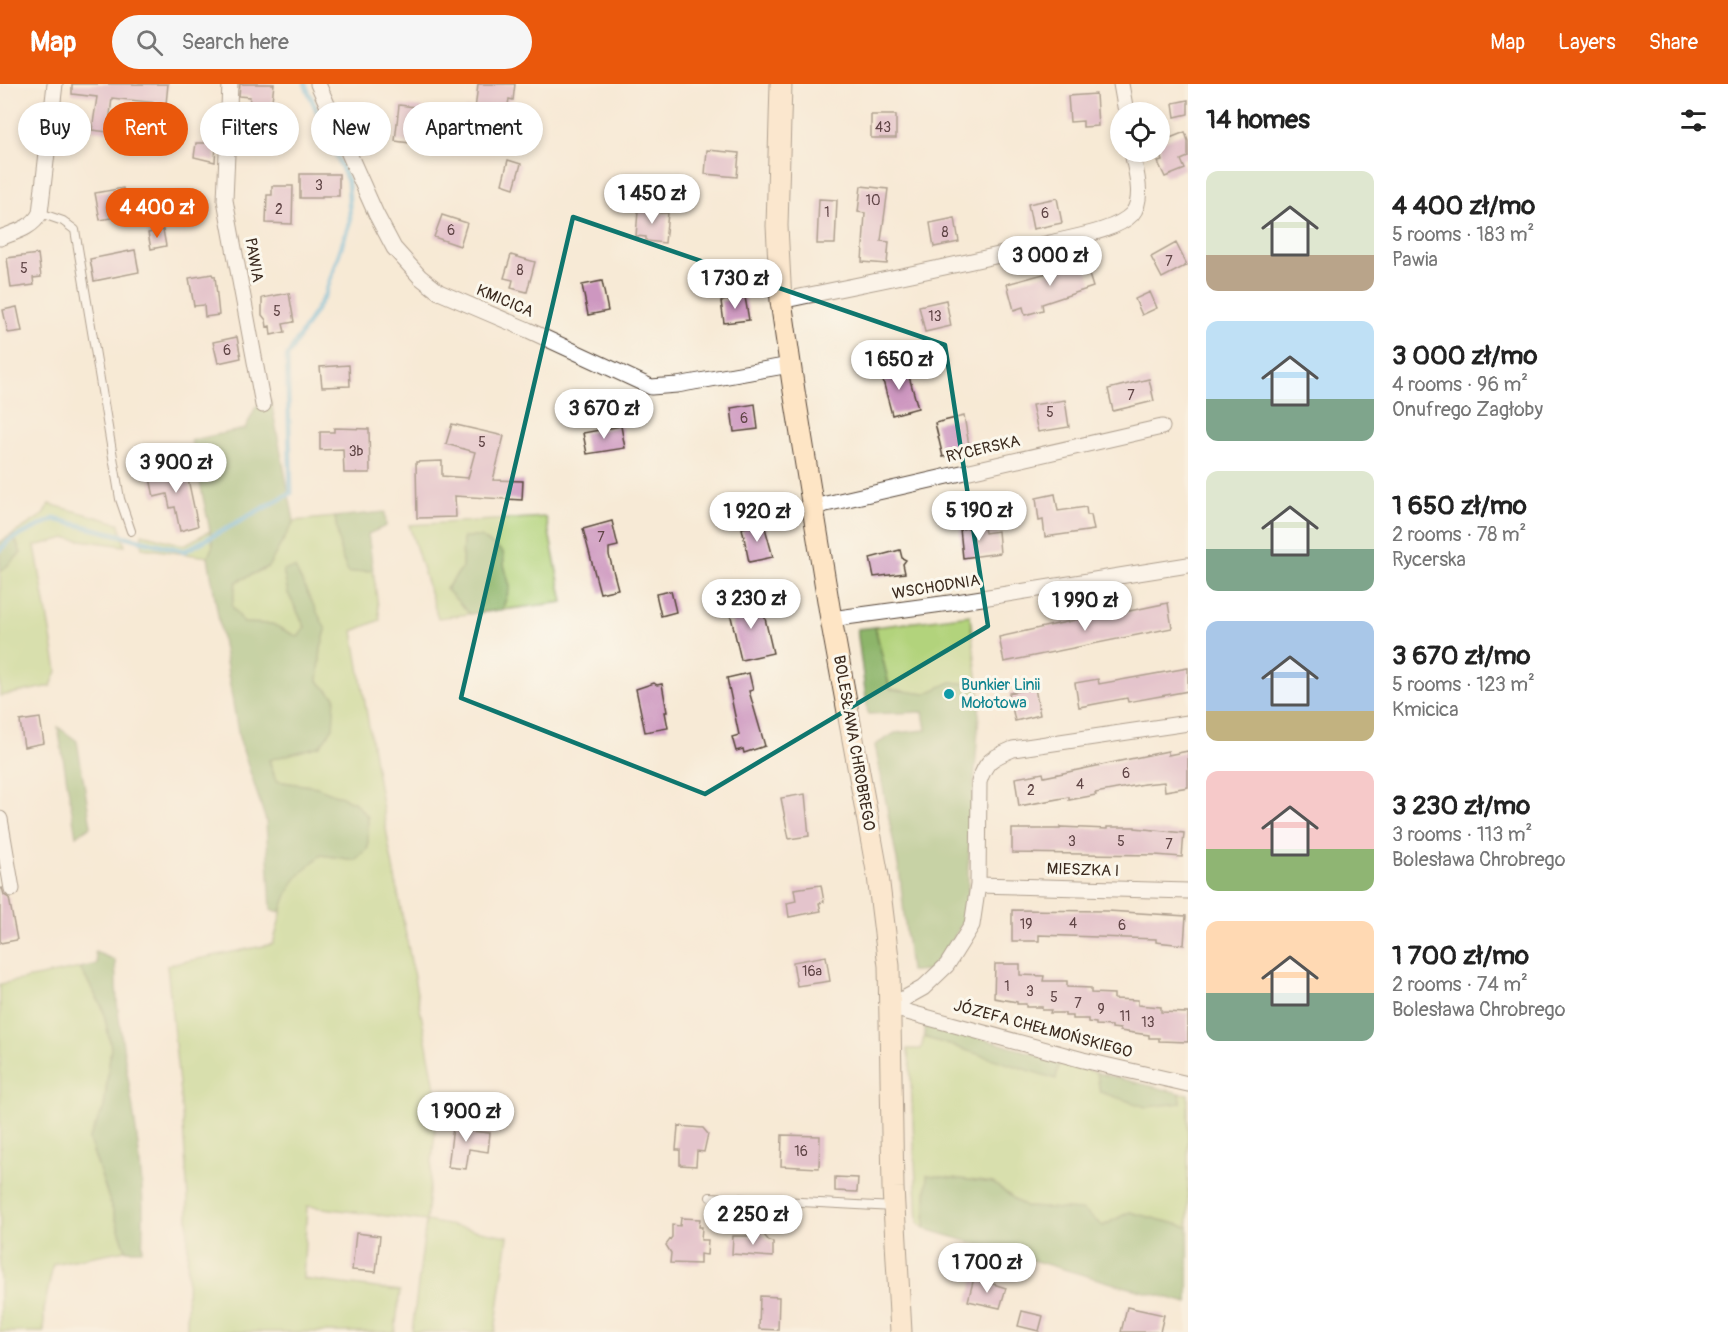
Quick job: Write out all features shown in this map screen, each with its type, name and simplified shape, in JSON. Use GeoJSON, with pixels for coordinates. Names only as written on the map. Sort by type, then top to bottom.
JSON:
{"type":"FeatureCollection","features":[{"type":"Feature","properties":{"kind":"street"},"geometry":{"type":"LineString","coordinates":[[0,238],[28,226],[36,220],[40,213],[55,84]]}},
{"type":"Feature","properties":{"kind":"street","name":"PAWIA"},"geometry":{"type":"LineString","coordinates":[[230,84],[225,200],[263,405]]}},
{"type":"Feature","properties":{"kind":"street","name":"KMICICA"},"geometry":{"type":"LineString","coordinates":[[318,84],[376,214],[394,248],[420,277],[440,292],[651,387],[677,385],[790,365]]}},
{"type":"Feature","properties":{"kind":"street","name":"BOLESŁAWA CHROBREGO"},"geometry":{"type":"LineString","coordinates":[[781,84],[777,226],[782,301],[790,365],[831,619],[878,876],[889,966],[894,1207],[901,1332]]}},
{"type":"Feature","properties":{"kind":"street"},"geometry":{"type":"LineString","coordinates":[[1121,84],[1124,102]]}},
{"type":"Feature","properties":{"kind":"street"},"geometry":{"type":"LineString","coordinates":[[782,301],[989,258],[1094,232],[1121,222],[1133,212],[1138,195],[1133,162]]}},
{"type":"Feature","properties":{"kind":"street","name":"RYCERSKA"},"geometry":{"type":"LineString","coordinates":[[813,507],[1162,426]]}},
{"type":"Feature","properties":{"kind":"street","name":"WSCHODNIA"},"geometry":{"type":"LineString","coordinates":[[831,619],[957,602],[1188,565]]}},
{"type":"Feature","properties":{"kind":"street"},"geometry":{"type":"LineString","coordinates":[[889,1007],[923,988],[947,965],[972,926],[978,885],[979,782],[984,767],[992,758],[1013,749],[1188,723]]}},
{"type":"Feature","properties":{"kind":"street"},"geometry":{"type":"LineString","coordinates":[[0,819],[12,889]]}},
{"type":"Feature","properties":{"kind":"street","name":"MIESZKA I"},"geometry":{"type":"LineString","coordinates":[[978,885],[1188,891]]}},
{"type":"Feature","properties":{"kind":"street","name":"JÓZEFA CHEŁMOŃSKIEGO"},"geometry":{"type":"LineString","coordinates":[[889,1007],[1083,1060],[1188,1084]]}},
{"type":"Feature","properties":{"kind":"lane"},"geometry":{"type":"LineString","coordinates":[[40,213],[63,221],[75,230],[120,499],[131,531]]}},
{"type":"Feature","properties":{"kind":"lane"},"geometry":{"type":"LineString","coordinates":[[710,1197],[894,1207]]}},
{"type":"Feature","properties":{"kind":"highlighted area"},"geometry":{"type":"Polygon","coordinates":[[[573,217],[945,345],[988,626],[705,794],[461,698],[573,217]]]}},
{"type":"Feature","properties":{"kind":"green space"},"geometry":{"type":"Polygon","coordinates":[[[271,401],[294,521],[268,567],[236,582],[232,606],[244,623],[272,624],[298,637],[305,627],[288,593],[283,570],[295,568],[326,630],[321,648],[318,681],[335,697],[333,728],[320,746],[269,760],[276,781],[317,787],[354,802],[368,817],[368,848],[355,860],[321,855],[295,880],[281,912],[271,910],[266,821],[239,738],[208,557],[213,545],[191,440],[245,429],[256,406],[271,401]]]}},
{"type":"Feature","properties":{"kind":"green space"},"geometry":{"type":"Polygon","coordinates":[[[49,504],[119,523],[125,546],[66,538],[35,546],[57,671],[51,686],[0,696],[0,572],[21,553],[13,534],[43,515],[49,504]]]}},
{"type":"Feature","properties":{"kind":"green space"},"geometry":{"type":"Polygon","coordinates":[[[385,512],[386,526],[368,534],[373,570],[348,573],[341,554],[335,517],[385,512]]]}},
{"type":"Feature","properties":{"kind":"green space"},"geometry":{"type":"Polygon","coordinates":[[[335,517],[341,554],[348,573],[373,570],[380,620],[353,631],[389,846],[438,1103],[426,1221],[307,1206],[303,1279],[400,1291],[395,1332],[187,1332],[188,1199],[167,965],[273,944],[287,891],[299,873],[321,855],[355,860],[317,787],[276,781],[269,759],[320,746],[335,697],[318,681],[321,648],[326,630],[288,593],[305,627],[297,637],[272,624],[244,623],[232,606],[236,582],[268,567],[294,521],[335,517]]]}},
{"type":"Feature","properties":{"kind":"green space"},"geometry":{"type":"Polygon","coordinates":[[[546,517],[563,602],[502,610],[510,587],[503,552],[463,538],[462,568],[446,589],[470,614],[438,618],[409,525],[546,517]]]}},
{"type":"Feature","properties":{"kind":"green space"},"geometry":{"type":"Polygon","coordinates":[[[210,531],[213,546],[208,557],[142,548],[142,534],[184,545],[210,531]]]}},
{"type":"Feature","properties":{"kind":"green space"},"geometry":{"type":"Polygon","coordinates":[[[13,534],[21,553],[0,572],[0,542],[13,534]]]}},
{"type":"Feature","properties":{"kind":"green space"},"geometry":{"type":"Polygon","coordinates":[[[463,537],[481,537],[503,552],[510,587],[502,610],[470,614],[446,589],[462,568],[463,537]]]}},
{"type":"Feature","properties":{"kind":"green space"},"geometry":{"type":"Polygon","coordinates":[[[970,615],[978,685],[951,682],[925,694],[890,689],[875,627],[970,615]]]}},
{"type":"Feature","properties":{"kind":"green space"},"geometry":{"type":"Polygon","coordinates":[[[875,627],[890,689],[925,694],[951,682],[978,685],[980,700],[968,869],[968,912],[951,943],[929,971],[910,971],[900,876],[875,745],[895,733],[926,730],[923,712],[868,714],[857,629],[875,627]]]}},
{"type":"Feature","properties":{"kind":"green space"},"geometry":{"type":"Polygon","coordinates":[[[58,727],[77,741],[91,826],[76,836],[58,727]]]}},
{"type":"Feature","properties":{"kind":"green space"},"geometry":{"type":"Polygon","coordinates":[[[95,952],[115,960],[118,1011],[140,1160],[142,1250],[126,1250],[89,1139],[104,1108],[111,1047],[103,1008],[80,968],[97,964],[95,952]]]}},
{"type":"Feature","properties":{"kind":"green space"},"geometry":{"type":"Polygon","coordinates":[[[80,968],[103,1009],[111,1047],[104,1108],[89,1139],[126,1250],[53,1264],[44,1310],[44,1332],[0,1332],[0,984],[80,968]]]}},
{"type":"Feature","properties":{"kind":"green space"},"geometry":{"type":"Polygon","coordinates":[[[926,1022],[1059,1061],[1056,1079],[924,1037],[926,1022]]]}},
{"type":"Feature","properties":{"kind":"green space"},"geometry":{"type":"Polygon","coordinates":[[[924,1037],[1056,1078],[1059,1061],[1097,1073],[1100,1092],[1181,1103],[1180,1093],[1188,1094],[1188,1227],[1129,1212],[1103,1226],[1081,1210],[1025,1207],[993,1183],[927,1175],[925,1229],[918,1222],[910,1063],[907,1049],[921,1049],[924,1037]]]}},
{"type":"Feature","properties":{"kind":"green space"},"geometry":{"type":"Polygon","coordinates":[[[1097,1073],[1180,1093],[1181,1103],[1146,1107],[1100,1092],[1097,1073]]]}},
{"type":"Feature","properties":{"kind":"green space"},"geometry":{"type":"Polygon","coordinates":[[[927,1175],[993,1183],[1025,1207],[1082,1210],[1103,1226],[1129,1212],[1188,1227],[1188,1303],[925,1229],[927,1175]]]}},
{"type":"Feature","properties":{"kind":"green space"},"geometry":{"type":"Polygon","coordinates":[[[426,1221],[508,1236],[495,1332],[412,1332],[426,1221]]]}},
{"type":"Feature","properties":{"kind":"building"},"geometry":{"type":"Polygon","coordinates":[[[72,84],[168,84],[166,102],[112,98],[112,102],[103,102],[103,131],[92,130],[97,97],[72,94],[72,84]]]}},
{"type":"Feature","properties":{"kind":"building"},"geometry":{"type":"Polygon","coordinates":[[[240,84],[274,84],[272,102],[249,102],[250,97],[239,96],[240,84]]]}},
{"type":"Feature","properties":{"kind":"building"},"geometry":{"type":"Polygon","coordinates":[[[478,84],[515,84],[513,100],[476,102],[478,84]]]}},
{"type":"Feature","properties":{"kind":"building"},"geometry":{"type":"Polygon","coordinates":[[[1096,94],[1098,126],[1083,127],[1083,121],[1070,122],[1068,96],[1096,94]]]}},
{"type":"Feature","properties":{"kind":"building"},"geometry":{"type":"Polygon","coordinates":[[[1188,100],[1188,114],[1175,117],[1173,103],[1188,100]]]}},
{"type":"Feature","properties":{"kind":"building"},"geometry":{"type":"Polygon","coordinates":[[[399,105],[403,106],[403,142],[395,141],[399,105]]]}},
{"type":"Feature","properties":{"kind":"building"},"geometry":{"type":"Polygon","coordinates":[[[871,115],[896,115],[896,138],[871,138],[871,115]]]}},
{"type":"Feature","properties":{"kind":"building"},"geometry":{"type":"Polygon","coordinates":[[[1185,132],[1188,141],[1188,157],[1181,160],[1185,169],[1165,177],[1158,162],[1170,162],[1170,138],[1185,132]]]}},
{"type":"Feature","properties":{"kind":"building"},"geometry":{"type":"Polygon","coordinates":[[[196,143],[200,143],[200,156],[215,156],[215,162],[194,157],[196,143]]]}},
{"type":"Feature","properties":{"kind":"building"},"geometry":{"type":"Polygon","coordinates":[[[707,150],[739,153],[737,177],[705,174],[707,150]]]}},
{"type":"Feature","properties":{"kind":"building"},"geometry":{"type":"Polygon","coordinates":[[[508,160],[521,164],[514,188],[502,184],[508,160]]]}},
{"type":"Feature","properties":{"kind":"building"},"geometry":{"type":"Polygon","coordinates":[[[300,174],[339,174],[339,196],[300,198],[300,174]]]}},
{"type":"Feature","properties":{"kind":"building"},"geometry":{"type":"Polygon","coordinates":[[[272,186],[293,186],[292,224],[266,223],[267,195],[272,195],[272,186]]]}},
{"type":"Feature","properties":{"kind":"building"},"geometry":{"type":"Polygon","coordinates":[[[861,186],[888,189],[881,241],[889,242],[887,264],[862,262],[865,213],[858,212],[861,186]]]}},
{"type":"Feature","properties":{"kind":"building"},"geometry":{"type":"Polygon","coordinates":[[[123,188],[128,215],[100,220],[95,193],[123,188]]]}},
{"type":"Feature","properties":{"kind":"building"},"geometry":{"type":"Polygon","coordinates":[[[190,191],[192,214],[166,217],[164,193],[190,191]]]}},
{"type":"Feature","properties":{"kind":"building"},"geometry":{"type":"Polygon","coordinates":[[[1057,198],[1062,223],[1033,229],[1028,204],[1057,198]]]}},
{"type":"Feature","properties":{"kind":"building"},"geometry":{"type":"Polygon","coordinates":[[[819,199],[837,200],[835,244],[817,244],[819,199]]]}},
{"type":"Feature","properties":{"kind":"building"},"geometry":{"type":"Polygon","coordinates":[[[650,206],[656,206],[660,213],[668,213],[665,243],[646,241],[646,237],[636,236],[638,211],[643,211],[650,206]]]}},
{"type":"Feature","properties":{"kind":"building"},"geometry":{"type":"Polygon","coordinates":[[[442,215],[467,223],[460,246],[434,237],[442,215]]]}},
{"type":"Feature","properties":{"kind":"building"},"geometry":{"type":"Polygon","coordinates":[[[955,218],[959,242],[934,247],[930,223],[955,218]]]}},
{"type":"Feature","properties":{"kind":"building"},"geometry":{"type":"Polygon","coordinates":[[[163,230],[166,246],[151,249],[148,233],[163,230]]]}},
{"type":"Feature","properties":{"kind":"building"},"geometry":{"type":"Polygon","coordinates":[[[1176,243],[1187,265],[1162,278],[1151,257],[1176,243]]]}},
{"type":"Feature","properties":{"kind":"building"},"geometry":{"type":"Polygon","coordinates":[[[135,250],[139,272],[94,281],[90,259],[135,250]]]}},
{"type":"Feature","properties":{"kind":"building"},"geometry":{"type":"Polygon","coordinates":[[[38,254],[41,277],[33,278],[34,285],[11,288],[7,258],[38,254]]]}},
{"type":"Feature","properties":{"kind":"building"},"geometry":{"type":"Polygon","coordinates":[[[511,255],[535,262],[527,292],[511,288],[513,280],[504,278],[511,255]]]}},
{"type":"Feature","properties":{"kind":"building"},"geometry":{"type":"Polygon","coordinates":[[[1084,259],[1093,287],[1042,304],[1043,310],[1025,315],[1023,307],[1014,310],[1007,284],[1058,270],[1057,267],[1084,259]]]}},
{"type":"Feature","properties":{"kind":"building"},"geometry":{"type":"Polygon","coordinates":[[[212,274],[215,276],[219,315],[205,317],[204,305],[194,306],[189,278],[212,274]]]}},
{"type":"Feature","properties":{"kind":"building"},"geometry":{"type":"Polygon","coordinates":[[[602,281],[608,311],[588,315],[582,285],[602,281]]]}},
{"type":"Feature","properties":{"kind":"building"},"geometry":{"type":"Polygon","coordinates":[[[1150,292],[1157,308],[1142,315],[1135,299],[1150,292]]]}},
{"type":"Feature","properties":{"kind":"building"},"geometry":{"type":"Polygon","coordinates":[[[289,293],[294,322],[283,324],[285,332],[271,335],[270,326],[267,327],[262,315],[262,298],[289,293]]]}},
{"type":"Feature","properties":{"kind":"building"},"geometry":{"type":"Polygon","coordinates":[[[745,297],[749,320],[724,323],[721,301],[745,297]]]}},
{"type":"Feature","properties":{"kind":"building"},"geometry":{"type":"Polygon","coordinates":[[[946,300],[951,326],[925,332],[919,306],[946,300]]]}},
{"type":"Feature","properties":{"kind":"building"},"geometry":{"type":"Polygon","coordinates":[[[17,307],[22,331],[8,333],[3,310],[17,307]]]}},
{"type":"Feature","properties":{"kind":"building"},"geometry":{"type":"Polygon","coordinates":[[[237,337],[241,358],[218,363],[213,342],[237,337]]]}},
{"type":"Feature","properties":{"kind":"building"},"geometry":{"type":"Polygon","coordinates":[[[349,365],[350,386],[322,387],[320,367],[349,365]]]}},
{"type":"Feature","properties":{"kind":"building"},"geometry":{"type":"Polygon","coordinates":[[[906,366],[918,408],[892,415],[881,373],[906,366]]]}},
{"type":"Feature","properties":{"kind":"building"},"geometry":{"type":"Polygon","coordinates":[[[1149,379],[1154,401],[1113,411],[1108,389],[1149,379]]]}},
{"type":"Feature","properties":{"kind":"building"},"geometry":{"type":"Polygon","coordinates":[[[1065,400],[1069,427],[1038,432],[1032,405],[1065,400]]]}},
{"type":"Feature","properties":{"kind":"building"},"geometry":{"type":"Polygon","coordinates":[[[755,404],[758,429],[734,432],[731,408],[755,404]]]}},
{"type":"Feature","properties":{"kind":"building"},"geometry":{"type":"Polygon","coordinates":[[[964,416],[970,451],[943,457],[935,423],[964,416]]]}},
{"type":"Feature","properties":{"kind":"building"},"geometry":{"type":"Polygon","coordinates":[[[452,424],[504,436],[493,480],[523,481],[522,500],[455,496],[456,517],[417,518],[416,462],[442,461],[442,476],[468,478],[475,452],[446,444],[452,424]]]}},
{"type":"Feature","properties":{"kind":"building"},"geometry":{"type":"Polygon","coordinates":[[[621,426],[625,448],[587,454],[583,433],[621,426]]]}},
{"type":"Feature","properties":{"kind":"building"},"geometry":{"type":"Polygon","coordinates":[[[334,428],[369,429],[370,473],[344,473],[343,449],[320,450],[320,432],[334,432],[334,428]]]}},
{"type":"Feature","properties":{"kind":"building"},"geometry":{"type":"Polygon","coordinates":[[[185,465],[198,526],[180,531],[175,507],[170,508],[167,494],[154,497],[149,473],[185,465]]]}},
{"type":"Feature","properties":{"kind":"building"},"geometry":{"type":"Polygon","coordinates":[[[1055,494],[1058,511],[1086,507],[1087,515],[1091,515],[1094,530],[1045,537],[1043,520],[1039,521],[1036,498],[1055,494]]]}},
{"type":"Feature","properties":{"kind":"building"},"geometry":{"type":"Polygon","coordinates":[[[612,521],[618,546],[609,548],[609,555],[618,589],[600,593],[583,529],[612,521]]]}},
{"type":"Feature","properties":{"kind":"building"},"geometry":{"type":"Polygon","coordinates":[[[764,524],[773,557],[749,562],[742,528],[764,524]]]}},
{"type":"Feature","properties":{"kind":"building"},"geometry":{"type":"Polygon","coordinates":[[[984,526],[985,533],[998,531],[1000,553],[963,558],[960,529],[984,526]]]}},
{"type":"Feature","properties":{"kind":"building"},"geometry":{"type":"Polygon","coordinates":[[[900,550],[902,558],[906,560],[903,564],[905,573],[874,577],[870,558],[900,550]]]}},
{"type":"Feature","properties":{"kind":"building"},"geometry":{"type":"Polygon","coordinates":[[[671,591],[676,612],[661,616],[656,594],[671,591]]]}},
{"type":"Feature","properties":{"kind":"building"},"geometry":{"type":"Polygon","coordinates":[[[761,601],[773,653],[741,660],[729,608],[761,601]]]}},
{"type":"Feature","properties":{"kind":"building"},"geometry":{"type":"Polygon","coordinates":[[[1168,603],[1172,628],[1004,662],[999,637],[1107,613],[1120,613],[1168,603]]]}},
{"type":"Feature","properties":{"kind":"building"},"geometry":{"type":"Polygon","coordinates":[[[1188,668],[1188,691],[1128,702],[1127,698],[1079,707],[1075,683],[1098,679],[1099,684],[1188,668]]]}},
{"type":"Feature","properties":{"kind":"building"},"geometry":{"type":"Polygon","coordinates":[[[749,673],[753,690],[749,691],[765,746],[744,753],[743,749],[736,751],[732,737],[739,735],[727,678],[749,673]]]}},
{"type":"Feature","properties":{"kind":"building"},"geometry":{"type":"Polygon","coordinates":[[[654,683],[662,684],[668,728],[645,732],[636,689],[654,683]]]}},
{"type":"Feature","properties":{"kind":"building"},"geometry":{"type":"Polygon","coordinates":[[[1035,688],[1040,715],[1015,721],[1009,693],[1035,688]]]}},
{"type":"Feature","properties":{"kind":"building"},"geometry":{"type":"Polygon","coordinates":[[[40,718],[44,743],[24,747],[20,721],[40,718]]]}},
{"type":"Feature","properties":{"kind":"building"},"geometry":{"type":"Polygon","coordinates":[[[1168,751],[1168,755],[1188,751],[1188,787],[1165,791],[1164,782],[1144,784],[1069,800],[1069,797],[1019,806],[1015,778],[1043,773],[1044,777],[1168,751]]]}},
{"type":"Feature","properties":{"kind":"building"},"geometry":{"type":"Polygon","coordinates":[[[805,794],[809,836],[789,839],[781,798],[805,794]]]}},
{"type":"Feature","properties":{"kind":"building"},"geometry":{"type":"Polygon","coordinates":[[[1060,827],[1107,829],[1107,827],[1135,827],[1184,833],[1182,857],[1012,853],[1012,829],[1060,829],[1060,827]]]}},
{"type":"Feature","properties":{"kind":"building"},"geometry":{"type":"Polygon","coordinates":[[[821,885],[824,902],[819,903],[821,911],[789,917],[787,903],[796,901],[794,889],[821,885]]]}},
{"type":"Feature","properties":{"kind":"building"},"geometry":{"type":"Polygon","coordinates":[[[2,888],[4,895],[9,898],[17,940],[0,943],[0,889],[2,888]]]}},
{"type":"Feature","properties":{"kind":"building"},"geometry":{"type":"Polygon","coordinates":[[[1012,910],[1108,911],[1186,916],[1184,945],[1156,942],[1156,939],[1039,935],[1039,941],[1012,941],[1012,910]]]}},
{"type":"Feature","properties":{"kind":"building"},"geometry":{"type":"Polygon","coordinates":[[[826,956],[830,981],[797,986],[793,962],[826,956]]]}},
{"type":"Feature","properties":{"kind":"building"},"geometry":{"type":"Polygon","coordinates":[[[995,964],[1020,964],[1020,975],[1044,976],[1043,981],[1067,981],[1067,987],[1091,988],[1091,993],[1114,994],[1114,999],[1138,1000],[1138,1005],[1161,1007],[1161,1012],[1188,1013],[1188,1042],[1159,1041],[1159,1038],[1149,1038],[1149,1035],[1120,1031],[1112,1026],[1096,1025],[1096,1023],[1088,1022],[1088,1019],[1073,1019],[1073,1016],[1065,1016],[1065,1013],[1050,1013],[1051,1010],[1042,1010],[1042,1007],[1026,1007],[1026,1004],[994,998],[995,964]]]}},
{"type":"Feature","properties":{"kind":"building"},"geometry":{"type":"Polygon","coordinates":[[[454,1119],[472,1121],[471,1131],[490,1133],[488,1152],[469,1149],[466,1169],[448,1167],[454,1119]]]}},
{"type":"Feature","properties":{"kind":"building"},"geometry":{"type":"Polygon","coordinates":[[[678,1126],[703,1128],[708,1134],[704,1152],[697,1151],[696,1166],[680,1165],[680,1150],[676,1150],[678,1126]]]}},
{"type":"Feature","properties":{"kind":"building"},"geometry":{"type":"Polygon","coordinates":[[[782,1135],[820,1136],[819,1168],[781,1166],[782,1135]]]}},
{"type":"Feature","properties":{"kind":"building"},"geometry":{"type":"Polygon","coordinates":[[[835,1177],[858,1178],[857,1192],[835,1191],[835,1177]]]}},
{"type":"Feature","properties":{"kind":"building"},"geometry":{"type":"Polygon","coordinates":[[[681,1218],[700,1219],[701,1240],[708,1240],[707,1255],[700,1254],[700,1264],[670,1263],[671,1253],[666,1245],[672,1237],[672,1225],[680,1226],[681,1218]]]}},
{"type":"Feature","properties":{"kind":"building"},"geometry":{"type":"Polygon","coordinates":[[[760,1230],[769,1241],[773,1242],[773,1257],[732,1254],[733,1236],[756,1236],[760,1230]]]}},
{"type":"Feature","properties":{"kind":"building"},"geometry":{"type":"Polygon","coordinates":[[[356,1233],[380,1236],[376,1272],[352,1270],[356,1233]]]}},
{"type":"Feature","properties":{"kind":"building"},"geometry":{"type":"Polygon","coordinates":[[[974,1278],[1006,1288],[1000,1308],[968,1301],[974,1278]]]}},
{"type":"Feature","properties":{"kind":"building"},"geometry":{"type":"Polygon","coordinates":[[[760,1296],[779,1297],[778,1330],[759,1329],[760,1296]]]}},
{"type":"Feature","properties":{"kind":"building"},"geometry":{"type":"Polygon","coordinates":[[[1127,1307],[1164,1315],[1160,1332],[1121,1332],[1127,1307]]]}},
{"type":"Feature","properties":{"kind":"building"},"geometry":{"type":"Polygon","coordinates":[[[1022,1311],[1043,1316],[1039,1331],[1018,1326],[1022,1311]]]}},
{"type":"Feature","properties":{"kind":"waterway"},"geometry":{"type":"LineString","coordinates":[[0,550],[10,540],[54,519],[185,551],[291,493],[287,357],[325,295],[350,221],[348,182],[305,84]]}},
{"type":"Feature","properties":{"kind":"place","name":"Bunkier Linii Mołotowa"},"geometry":{"type":"Point","coordinates":[949,694]}}]}
